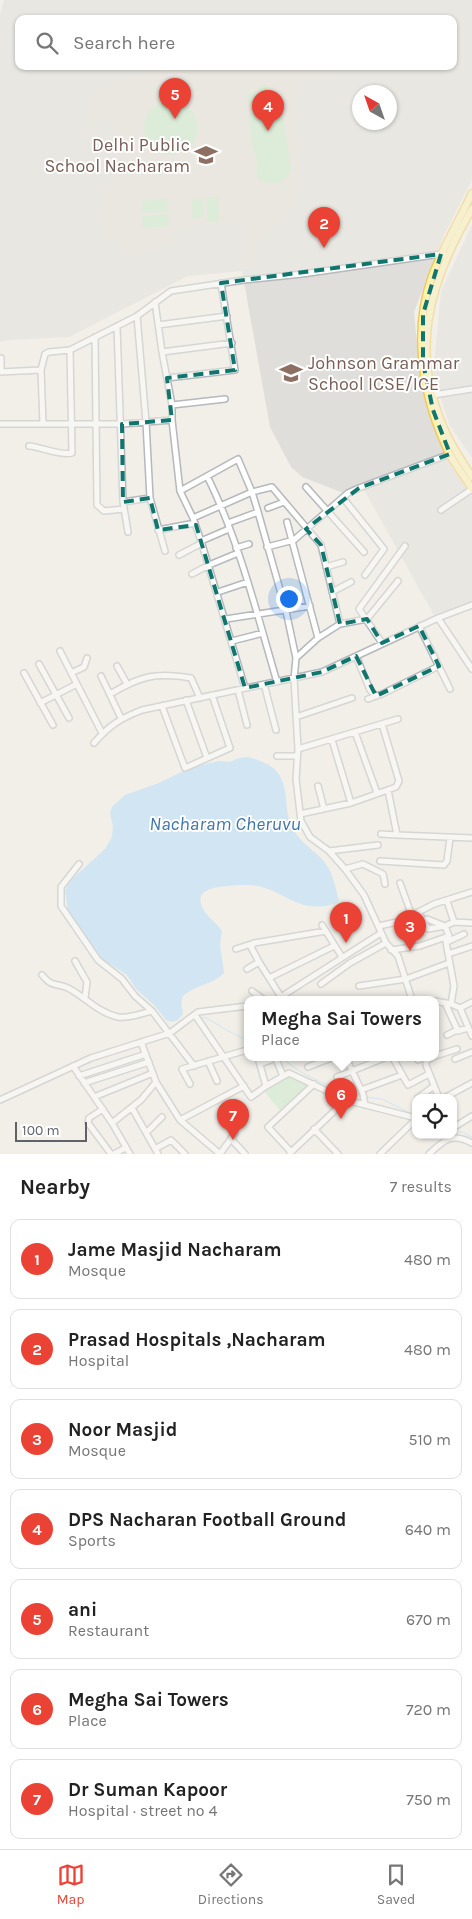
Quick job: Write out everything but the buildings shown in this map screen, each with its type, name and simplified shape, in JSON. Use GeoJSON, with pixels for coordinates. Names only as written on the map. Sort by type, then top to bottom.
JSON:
{"type":"FeatureCollection","features":[{"type":"Feature","properties":{"kind":"main road"},"geometry":{"type":"LineString","coordinates":[[472,193],[444,255],[427,324],[428,363],[433,396],[447,435],[472,477]]}},
{"type":"Feature","properties":{"kind":"main road"},"geometry":{"type":"LineString","coordinates":[[472,208],[432,276],[423,314],[423,363],[431,403],[450,454],[472,489]]}},
{"type":"Feature","properties":{"kind":"street"},"geometry":{"type":"LineString","coordinates":[[42,424],[41,370],[45,354],[70,350],[95,338],[137,316],[172,291],[221,283],[444,255]]}},
{"type":"Feature","properties":{"kind":"street"},"geometry":{"type":"LineString","coordinates":[[167,378],[235,370],[221,283]]}},
{"type":"Feature","properties":{"kind":"street"},"geometry":{"type":"LineString","coordinates":[[155,302],[172,405],[180,491],[202,542],[245,688]]}},
{"type":"Feature","properties":{"kind":"street"},"geometry":{"type":"LineString","coordinates":[[137,316],[150,498],[165,551]]}},
{"type":"Feature","properties":{"kind":"street"},"geometry":{"type":"LineString","coordinates":[[158,326],[227,316]]}},
{"type":"Feature","properties":{"kind":"street"},"geometry":{"type":"LineString","coordinates":[[117,326],[122,424],[123,502],[128,532]]}},
{"type":"Feature","properties":{"kind":"street"},"geometry":{"type":"LineString","coordinates":[[95,338],[97,505],[104,511],[124,509]]}},
{"type":"Feature","properties":{"kind":"street"},"geometry":{"type":"LineString","coordinates":[[162,352],[232,343]]}},
{"type":"Feature","properties":{"kind":"street"},"geometry":{"type":"LineString","coordinates":[[29,446],[72,453],[70,350]]}},
{"type":"Feature","properties":{"kind":"street"},"geometry":{"type":"LineString","coordinates":[[1,358],[0,372],[41,370]]}},
{"type":"Feature","properties":{"kind":"street"},"geometry":{"type":"LineString","coordinates":[[433,396],[472,389]]}},
{"type":"Feature","properties":{"kind":"street"},"geometry":{"type":"LineString","coordinates":[[172,405],[226,399]]}},
{"type":"Feature","properties":{"kind":"street"},"geometry":{"type":"LineString","coordinates":[[0,424],[122,424],[172,420]]}},
{"type":"Feature","properties":{"kind":"street"},"geometry":{"type":"LineString","coordinates":[[267,547],[294,540],[343,498],[359,488],[450,454]]}},
{"type":"Feature","properties":{"kind":"street"},"geometry":{"type":"LineString","coordinates":[[180,491],[238,459],[258,512],[286,611],[296,658],[294,679],[298,749],[296,779],[301,821],[310,837],[329,851],[345,869],[364,896],[386,944],[398,956],[411,996]]}},
{"type":"Feature","properties":{"kind":"street"},"geometry":{"type":"LineString","coordinates":[[209,480],[222,506],[248,582],[277,682]]}},
{"type":"Feature","properties":{"kind":"street"},"geometry":{"type":"LineString","coordinates":[[158,530],[194,521],[252,492],[272,487],[321,545],[340,624]]}},
{"type":"Feature","properties":{"kind":"street"},"geometry":{"type":"LineString","coordinates":[[306,487],[364,552]]}},
{"type":"Feature","properties":{"kind":"street"},"geometry":{"type":"LineString","coordinates":[[442,510],[472,489]]}},
{"type":"Feature","properties":{"kind":"street"},"geometry":{"type":"LineString","coordinates":[[123,502],[150,498]]}},
{"type":"Feature","properties":{"kind":"street"},"geometry":{"type":"LineString","coordinates":[[343,498],[384,549],[364,575]]}},
{"type":"Feature","properties":{"kind":"street"},"geometry":{"type":"LineString","coordinates":[[268,508],[284,502]]}},
{"type":"Feature","properties":{"kind":"street"},"geometry":{"type":"LineString","coordinates":[[179,555],[228,526],[258,512]]}},
{"type":"Feature","properties":{"kind":"street"},"geometry":{"type":"LineString","coordinates":[[287,522],[294,540],[318,638]]}},
{"type":"Feature","properties":{"kind":"street"},"geometry":{"type":"LineString","coordinates":[[192,574],[249,544]]}},
{"type":"Feature","properties":{"kind":"street"},"geometry":{"type":"LineString","coordinates":[[382,643],[359,609],[405,546]]}},
{"type":"Feature","properties":{"kind":"street"},"geometry":{"type":"LineString","coordinates":[[326,567],[343,562]]}},
{"type":"Feature","properties":{"kind":"street"},"geometry":{"type":"LineString","coordinates":[[296,658],[318,638],[340,624],[366,619],[398,581]]}},
{"type":"Feature","properties":{"kind":"street"},"geometry":{"type":"LineString","coordinates":[[218,592],[248,582]]}},
{"type":"Feature","properties":{"kind":"street"},"geometry":{"type":"LineString","coordinates":[[332,592],[351,582]]}},
{"type":"Feature","properties":{"kind":"street"},"geometry":{"type":"LineString","coordinates":[[226,619],[310,606]]}},
{"type":"Feature","properties":{"kind":"street"},"geometry":{"type":"LineString","coordinates":[[94,743],[108,727],[121,718],[142,710],[322,672],[419,626],[471,607]]}},
{"type":"Feature","properties":{"kind":"street"},"geometry":{"type":"LineString","coordinates":[[438,618],[472,669]]}},
{"type":"Feature","properties":{"kind":"street"},"geometry":{"type":"LineString","coordinates":[[419,626],[450,688]]}},
{"type":"Feature","properties":{"kind":"street"},"geometry":{"type":"LineString","coordinates":[[232,640],[263,633]]}},
{"type":"Feature","properties":{"kind":"street"},"geometry":{"type":"LineString","coordinates":[[60,651],[102,733]]}},
{"type":"Feature","properties":{"kind":"street"},"geometry":{"type":"LineString","coordinates":[[356,656],[370,690],[376,696]]}},
{"type":"Feature","properties":{"kind":"street"},"geometry":{"type":"LineString","coordinates":[[71,673],[84,667],[87,658]]}},
{"type":"Feature","properties":{"kind":"street"},"geometry":{"type":"LineString","coordinates":[[39,664],[69,718]]}},
{"type":"Feature","properties":{"kind":"street"},"geometry":{"type":"LineString","coordinates":[[117,666],[127,684]]}},
{"type":"Feature","properties":{"kind":"street"},"geometry":{"type":"LineString","coordinates":[[368,699],[439,666]]}},
{"type":"Feature","properties":{"kind":"street"},"geometry":{"type":"LineString","coordinates":[[24,672],[53,725]]}},
{"type":"Feature","properties":{"kind":"street"},"geometry":{"type":"LineString","coordinates":[[110,694],[127,684],[146,677],[172,675],[191,678],[200,698]]}},
{"type":"Feature","properties":{"kind":"street"},"geometry":{"type":"LineString","coordinates":[[101,676],[121,718]]}},
{"type":"Feature","properties":{"kind":"street"},"geometry":{"type":"LineString","coordinates":[[40,702],[76,684]]}},
{"type":"Feature","properties":{"kind":"street"},"geometry":{"type":"LineString","coordinates":[[264,684],[276,730]]}},
{"type":"Feature","properties":{"kind":"street"},"geometry":{"type":"LineString","coordinates":[[238,690],[247,725]]}},
{"type":"Feature","properties":{"kind":"street"},"geometry":{"type":"LineString","coordinates":[[162,706],[185,768],[230,748],[212,695]]}},
{"type":"Feature","properties":{"kind":"street"},"geometry":{"type":"LineString","coordinates":[[296,717],[352,698]]}},
{"type":"Feature","properties":{"kind":"street"},"geometry":{"type":"LineString","coordinates":[[186,700],[207,758]]}},
{"type":"Feature","properties":{"kind":"street"},"geometry":{"type":"LineString","coordinates":[[298,749],[398,719]]}},
{"type":"Feature","properties":{"kind":"street"},"geometry":{"type":"LineString","coordinates":[[300,814],[351,803],[396,787],[399,781],[382,724]]}},
{"type":"Feature","properties":{"kind":"street"},"geometry":{"type":"LineString","coordinates":[[355,732],[377,793]]}},
{"type":"Feature","properties":{"kind":"street"},"geometry":{"type":"LineString","coordinates":[[332,740],[351,803]]}},
{"type":"Feature","properties":{"kind":"street"},"geometry":{"type":"LineString","coordinates":[[277,756],[297,756]]}},
{"type":"Feature","properties":{"kind":"street"},"geometry":{"type":"LineString","coordinates":[[318,786],[324,809]]}},
{"type":"Feature","properties":{"kind":"street"},"geometry":{"type":"LineString","coordinates":[[388,790],[397,835]]}},
{"type":"Feature","properties":{"kind":"street"},"geometry":{"type":"LineString","coordinates":[[381,834],[472,838]]}},
{"type":"Feature","properties":{"kind":"street"},"geometry":{"type":"LineString","coordinates":[[380,861],[444,865],[447,861],[450,838]]}},
{"type":"Feature","properties":{"kind":"street"},"geometry":{"type":"LineString","coordinates":[[329,851],[378,845]]}},
{"type":"Feature","properties":{"kind":"street"},"geometry":{"type":"LineString","coordinates":[[79,864],[61,887],[62,906],[98,960],[122,979],[135,996],[152,1011],[170,1032],[194,1066]]}},
{"type":"Feature","properties":{"kind":"street"},"geometry":{"type":"LineString","coordinates":[[345,869],[363,864],[383,874],[385,884]]}},
{"type":"Feature","properties":{"kind":"street"},"geometry":{"type":"LineString","coordinates":[[400,883],[412,916]]}},
{"type":"Feature","properties":{"kind":"street"},"geometry":{"type":"LineString","coordinates":[[379,926],[412,916],[434,904],[472,892]]}},
{"type":"Feature","properties":{"kind":"street"},"geometry":{"type":"LineString","coordinates":[[447,901],[454,922]]}},
{"type":"Feature","properties":{"kind":"street"},"geometry":{"type":"LineString","coordinates":[[419,913],[428,930],[454,922],[472,923]]}},
{"type":"Feature","properties":{"kind":"street"},"geometry":{"type":"LineString","coordinates":[[427,919],[445,926]]}},
{"type":"Feature","properties":{"kind":"street"},"geometry":{"type":"LineString","coordinates":[[322,925],[342,957]]}},
{"type":"Feature","properties":{"kind":"street"},"geometry":{"type":"LineString","coordinates":[[445,926],[449,963],[454,986],[448,1003],[457,1030]]}},
{"type":"Feature","properties":{"kind":"street"},"geometry":{"type":"LineString","coordinates":[[236,949],[251,944],[326,931]]}},
{"type":"Feature","properties":{"kind":"street"},"geometry":{"type":"LineString","coordinates":[[284,996],[381,933]]}},
{"type":"Feature","properties":{"kind":"street"},"geometry":{"type":"LineString","coordinates":[[391,950],[420,946],[464,934]]}},
{"type":"Feature","properties":{"kind":"street"},"geometry":{"type":"LineString","coordinates":[[251,944],[253,952],[278,996]]}},
{"type":"Feature","properties":{"kind":"street"},"geometry":{"type":"LineString","coordinates":[[321,984],[350,963],[386,944]]}},
{"type":"Feature","properties":{"kind":"street"},"geometry":{"type":"LineString","coordinates":[[269,978],[334,946]]}},
{"type":"Feature","properties":{"kind":"street"},"geometry":{"type":"LineString","coordinates":[[448,954],[472,946]]}},
{"type":"Feature","properties":{"kind":"street"},"geometry":{"type":"LineString","coordinates":[[75,961],[87,982],[85,998]]}},
{"type":"Feature","properties":{"kind":"street"},"geometry":{"type":"LineString","coordinates":[[247,969],[259,962]]}},
{"type":"Feature","properties":{"kind":"street"},"geometry":{"type":"LineString","coordinates":[[360,986],[406,979],[449,963]]}},
{"type":"Feature","properties":{"kind":"street"},"geometry":{"type":"LineString","coordinates":[[42,975],[52,985],[66,988],[85,998],[103,1012],[120,1018],[152,1011]]}},
{"type":"Feature","properties":{"kind":"street"},"geometry":{"type":"LineString","coordinates":[[252,991],[259,996]]}},
{"type":"Feature","properties":{"kind":"street"},"geometry":{"type":"LineString","coordinates":[[439,1002],[460,1008],[472,1036]]}},
{"type":"Feature","properties":{"kind":"street"},"geometry":{"type":"LineString","coordinates":[[460,1008],[472,1002]]}},
{"type":"Feature","properties":{"kind":"street"},"geometry":{"type":"LineString","coordinates":[[0,1100],[73,1066],[170,1032],[198,1012],[244,1006]]}},
{"type":"Feature","properties":{"kind":"street"},"geometry":{"type":"LineString","coordinates":[[195,1014],[251,1097],[289,1073],[346,1100]]}},
{"type":"Feature","properties":{"kind":"street"},"geometry":{"type":"LineString","coordinates":[[447,1035],[457,1030],[460,1032],[468,1028]]}},
{"type":"Feature","properties":{"kind":"street"},"geometry":{"type":"LineString","coordinates":[[141,1042],[156,1082],[180,1120],[220,1154],[235,1133],[235,1130],[223,1117]]}},
{"type":"Feature","properties":{"kind":"street"},"geometry":{"type":"LineString","coordinates":[[439,1054],[456,1048]]}},
{"type":"Feature","properties":{"kind":"street"},"geometry":{"type":"LineString","coordinates":[[190,1084],[182,1069],[244,1051]]}},
{"type":"Feature","properties":{"kind":"street"},"geometry":{"type":"LineString","coordinates":[[455,1059],[472,1052]]}},
{"type":"Feature","properties":{"kind":"street"},"geometry":{"type":"LineString","coordinates":[[79,1076],[146,1054]]}},
{"type":"Feature","properties":{"kind":"street"},"geometry":{"type":"LineString","coordinates":[[208,1061],[218,1082]]}},
{"type":"Feature","properties":{"kind":"street"},"geometry":{"type":"LineString","coordinates":[[259,1061],[266,1086]]}},
{"type":"Feature","properties":{"kind":"street"},"geometry":{"type":"LineString","coordinates":[[274,1061],[283,1076]]}},
{"type":"Feature","properties":{"kind":"street"},"geometry":{"type":"LineString","coordinates":[[308,1066],[322,1061]]}},
{"type":"Feature","properties":{"kind":"street"},"geometry":{"type":"LineString","coordinates":[[347,1061],[363,1097],[412,1117]]}},
{"type":"Feature","properties":{"kind":"street"},"geometry":{"type":"LineString","coordinates":[[337,1077],[376,1061]]}},
{"type":"Feature","properties":{"kind":"street"},"geometry":{"type":"LineString","coordinates":[[395,1061],[408,1085],[429,1074]]}},
{"type":"Feature","properties":{"kind":"street"},"geometry":{"type":"LineString","coordinates":[[428,1061],[426,1065],[437,1094]]}},
{"type":"Feature","properties":{"kind":"street"},"geometry":{"type":"LineString","coordinates":[[84,1083],[149,1062]]}},
{"type":"Feature","properties":{"kind":"street"},"geometry":{"type":"LineString","coordinates":[[73,1066],[112,1123],[130,1154]]}},
{"type":"Feature","properties":{"kind":"street"},"geometry":{"type":"LineString","coordinates":[[94,1097],[153,1073]]}},
{"type":"Feature","properties":{"kind":"street"},"geometry":{"type":"LineString","coordinates":[[314,1084],[268,1127],[290,1153],[346,1100],[363,1097],[402,1075]]}},
{"type":"Feature","properties":{"kind":"street"},"geometry":{"type":"LineString","coordinates":[[112,1123],[132,1108],[156,1082]]}},
{"type":"Feature","properties":{"kind":"street"},"geometry":{"type":"LineString","coordinates":[[451,1094],[472,1083]]}},
{"type":"Feature","properties":{"kind":"street"},"geometry":{"type":"LineString","coordinates":[[180,1120],[244,1086]]}},
{"type":"Feature","properties":{"kind":"street"},"geometry":{"type":"LineString","coordinates":[[423,1094],[434,1086]]}},
{"type":"Feature","properties":{"kind":"street"},"geometry":{"type":"LineString","coordinates":[[132,1108],[156,1152],[171,1140],[185,1154]]}},
{"type":"Feature","properties":{"kind":"street"},"geometry":{"type":"LineString","coordinates":[[102,1109],[89,1118],[88,1123],[113,1154],[125,1148]]}},
{"type":"Feature","properties":{"kind":"street"},"geometry":{"type":"LineString","coordinates":[[457,1125],[472,1116]]}},
{"type":"Feature","properties":{"kind":"street"},"geometry":{"type":"LineString","coordinates":[[146,1133],[162,1117]]}},
{"type":"Feature","properties":{"kind":"street"},"geometry":{"type":"LineString","coordinates":[[380,1154],[412,1123]]}},
{"type":"Feature","properties":{"kind":"street"},"geometry":{"type":"LineString","coordinates":[[314,1129],[338,1154]]}},
{"type":"Feature","properties":{"kind":"street"},"geometry":{"type":"LineString","coordinates":[[429,1154],[444,1140],[457,1137],[472,1143]]}},
{"type":"Feature","properties":{"kind":"street"},"geometry":{"type":"LineString","coordinates":[[231,1139],[245,1154]]}},
{"type":"Feature","properties":{"kind":"highlighted area"},"geometry":{"type":"Polygon","coordinates":[[[441,254],[423,314],[423,363],[433,410],[450,454],[359,488],[306,529],[321,545],[340,624],[367,619],[382,643],[419,626],[439,666],[376,696],[356,656],[322,672],[245,688],[196,525],[158,530],[150,498],[123,502],[122,424],[172,420],[167,378],[235,370],[221,283],[441,254]]]}},
{"type":"Feature","properties":{"kind":"shaded area"},"geometry":{"type":"Polygon","coordinates":[[[4,0],[472,0],[472,180],[444,235],[414,312],[420,377],[441,442],[472,490],[472,601],[434,615],[363,488],[346,494],[302,477],[291,467],[270,427],[242,271],[188,276],[69,337],[0,342],[0,15],[4,0]]]}},
{"type":"Feature","properties":{"kind":"shaded area","name":"Delhi Public School Nacharam"},"geometry":{"type":"Polygon","coordinates":[[[161,70],[355,70],[291,78],[301,188],[270,231],[256,245],[255,269],[240,268],[244,222],[190,225],[172,232],[174,241],[144,256],[122,253],[121,241],[108,241],[101,228],[103,186],[115,186],[112,117],[88,123],[86,99],[125,80],[161,70]]]}},
{"type":"Feature","properties":{"kind":"shaded area"},"geometry":{"type":"Polygon","coordinates":[[[472,225],[472,458],[450,426],[433,376],[441,291],[472,225]]]}},
{"type":"Feature","properties":{"kind":"green space"},"geometry":{"type":"Polygon","coordinates":[[[267,84],[272,103],[261,105],[257,87],[267,84]]]}},
{"type":"Feature","properties":{"kind":"green space"},"geometry":{"type":"Polygon","coordinates":[[[256,92],[260,109],[251,111],[247,95],[256,92]]]}},
{"type":"Feature","properties":{"kind":"green space"},"geometry":{"type":"Polygon","coordinates":[[[171,101],[190,109],[198,128],[190,147],[171,155],[152,147],[144,128],[152,109],[171,101]]]}},
{"type":"Feature","properties":{"kind":"green space"},"geometry":{"type":"Polygon","coordinates":[[[282,108],[291,170],[289,175],[282,181],[268,183],[259,180],[257,175],[258,161],[253,148],[248,114],[282,108]]]}},
{"type":"Feature","properties":{"kind":"green space"},"geometry":{"type":"Polygon","coordinates":[[[207,197],[218,197],[219,222],[208,222],[207,197]]]}},
{"type":"Feature","properties":{"kind":"green space"},"geometry":{"type":"Polygon","coordinates":[[[167,199],[168,211],[142,213],[142,201],[167,199]]]}},
{"type":"Feature","properties":{"kind":"green space"},"geometry":{"type":"Polygon","coordinates":[[[203,199],[204,217],[192,218],[192,200],[203,199]]]}},
{"type":"Feature","properties":{"kind":"green space"},"geometry":{"type":"Polygon","coordinates":[[[168,214],[169,226],[143,228],[142,216],[168,214]]]}},
{"type":"Feature","properties":{"kind":"green space"},"geometry":{"type":"Polygon","coordinates":[[[289,1074],[311,1085],[282,1113],[264,1091],[289,1074]]]}},
{"type":"Feature","properties":{"kind":"water","name":"Nacharam Cheruvu"},"geometry":{"type":"Polygon","coordinates":[[[248,757],[268,765],[278,773],[284,785],[291,825],[301,839],[326,864],[333,879],[339,901],[325,906],[309,906],[272,890],[254,885],[239,885],[207,890],[201,895],[200,900],[207,915],[222,931],[220,944],[224,973],[215,980],[193,989],[183,996],[181,1002],[183,1014],[178,1020],[172,1022],[166,1020],[155,1006],[136,989],[127,975],[102,959],[68,911],[65,890],[71,880],[105,849],[112,837],[113,826],[110,813],[112,807],[125,795],[159,783],[192,767],[219,761],[230,762],[248,757]]]}},
{"type":"Feature","properties":{"kind":"waterway"},"geometry":{"type":"LineString","coordinates":[[201,1019],[205,1017],[244,1039]]}},
{"type":"Feature","properties":{"kind":"waterway"},"geometry":{"type":"LineString","coordinates":[[285,1061],[319,1082],[361,1096]]}},
{"type":"Feature","properties":{"kind":"waterway"},"geometry":{"type":"LineString","coordinates":[[365,1097],[382,1099],[412,1114]]}},
{"type":"Feature","properties":{"kind":"waterway"},"geometry":{"type":"LineString","coordinates":[[457,1132],[462,1132],[472,1137]]}},
{"type":"Feature","properties":{"kind":"place","name":"ani"},"geometry":{"type":"Point","coordinates":[175,119]}},
{"type":"Feature","properties":{"kind":"place","name":"DPS Nacharan Football Ground"},"geometry":{"type":"Point","coordinates":[268,131]}},
{"type":"Feature","properties":{"kind":"place","name":"Delhi Public School Nacharam"},"geometry":{"type":"Point","coordinates":[206,155]}},
{"type":"Feature","properties":{"kind":"place","name":"Prasad Hospitals ,Nacharam"},"geometry":{"type":"Point","coordinates":[324,248]}},
{"type":"Feature","properties":{"kind":"place","name":"Johnson Grammar School ICSE/ICE"},"geometry":{"type":"Point","coordinates":[291,373]}},
{"type":"Feature","properties":{"kind":"place","name":"Jame Masjid Nacharam"},"geometry":{"type":"Point","coordinates":[346,943]}},
{"type":"Feature","properties":{"kind":"place","name":"Noor Masjid"},"geometry":{"type":"Point","coordinates":[410,951]}},
{"type":"Feature","properties":{"kind":"place","name":"Megha Sai Towers"},"geometry":{"type":"Point","coordinates":[341,1119]}},
{"type":"Feature","properties":{"kind":"place","name":"Dr Suman Kapoor"},"geometry":{"type":"Point","coordinates":[233,1140]}}]}
